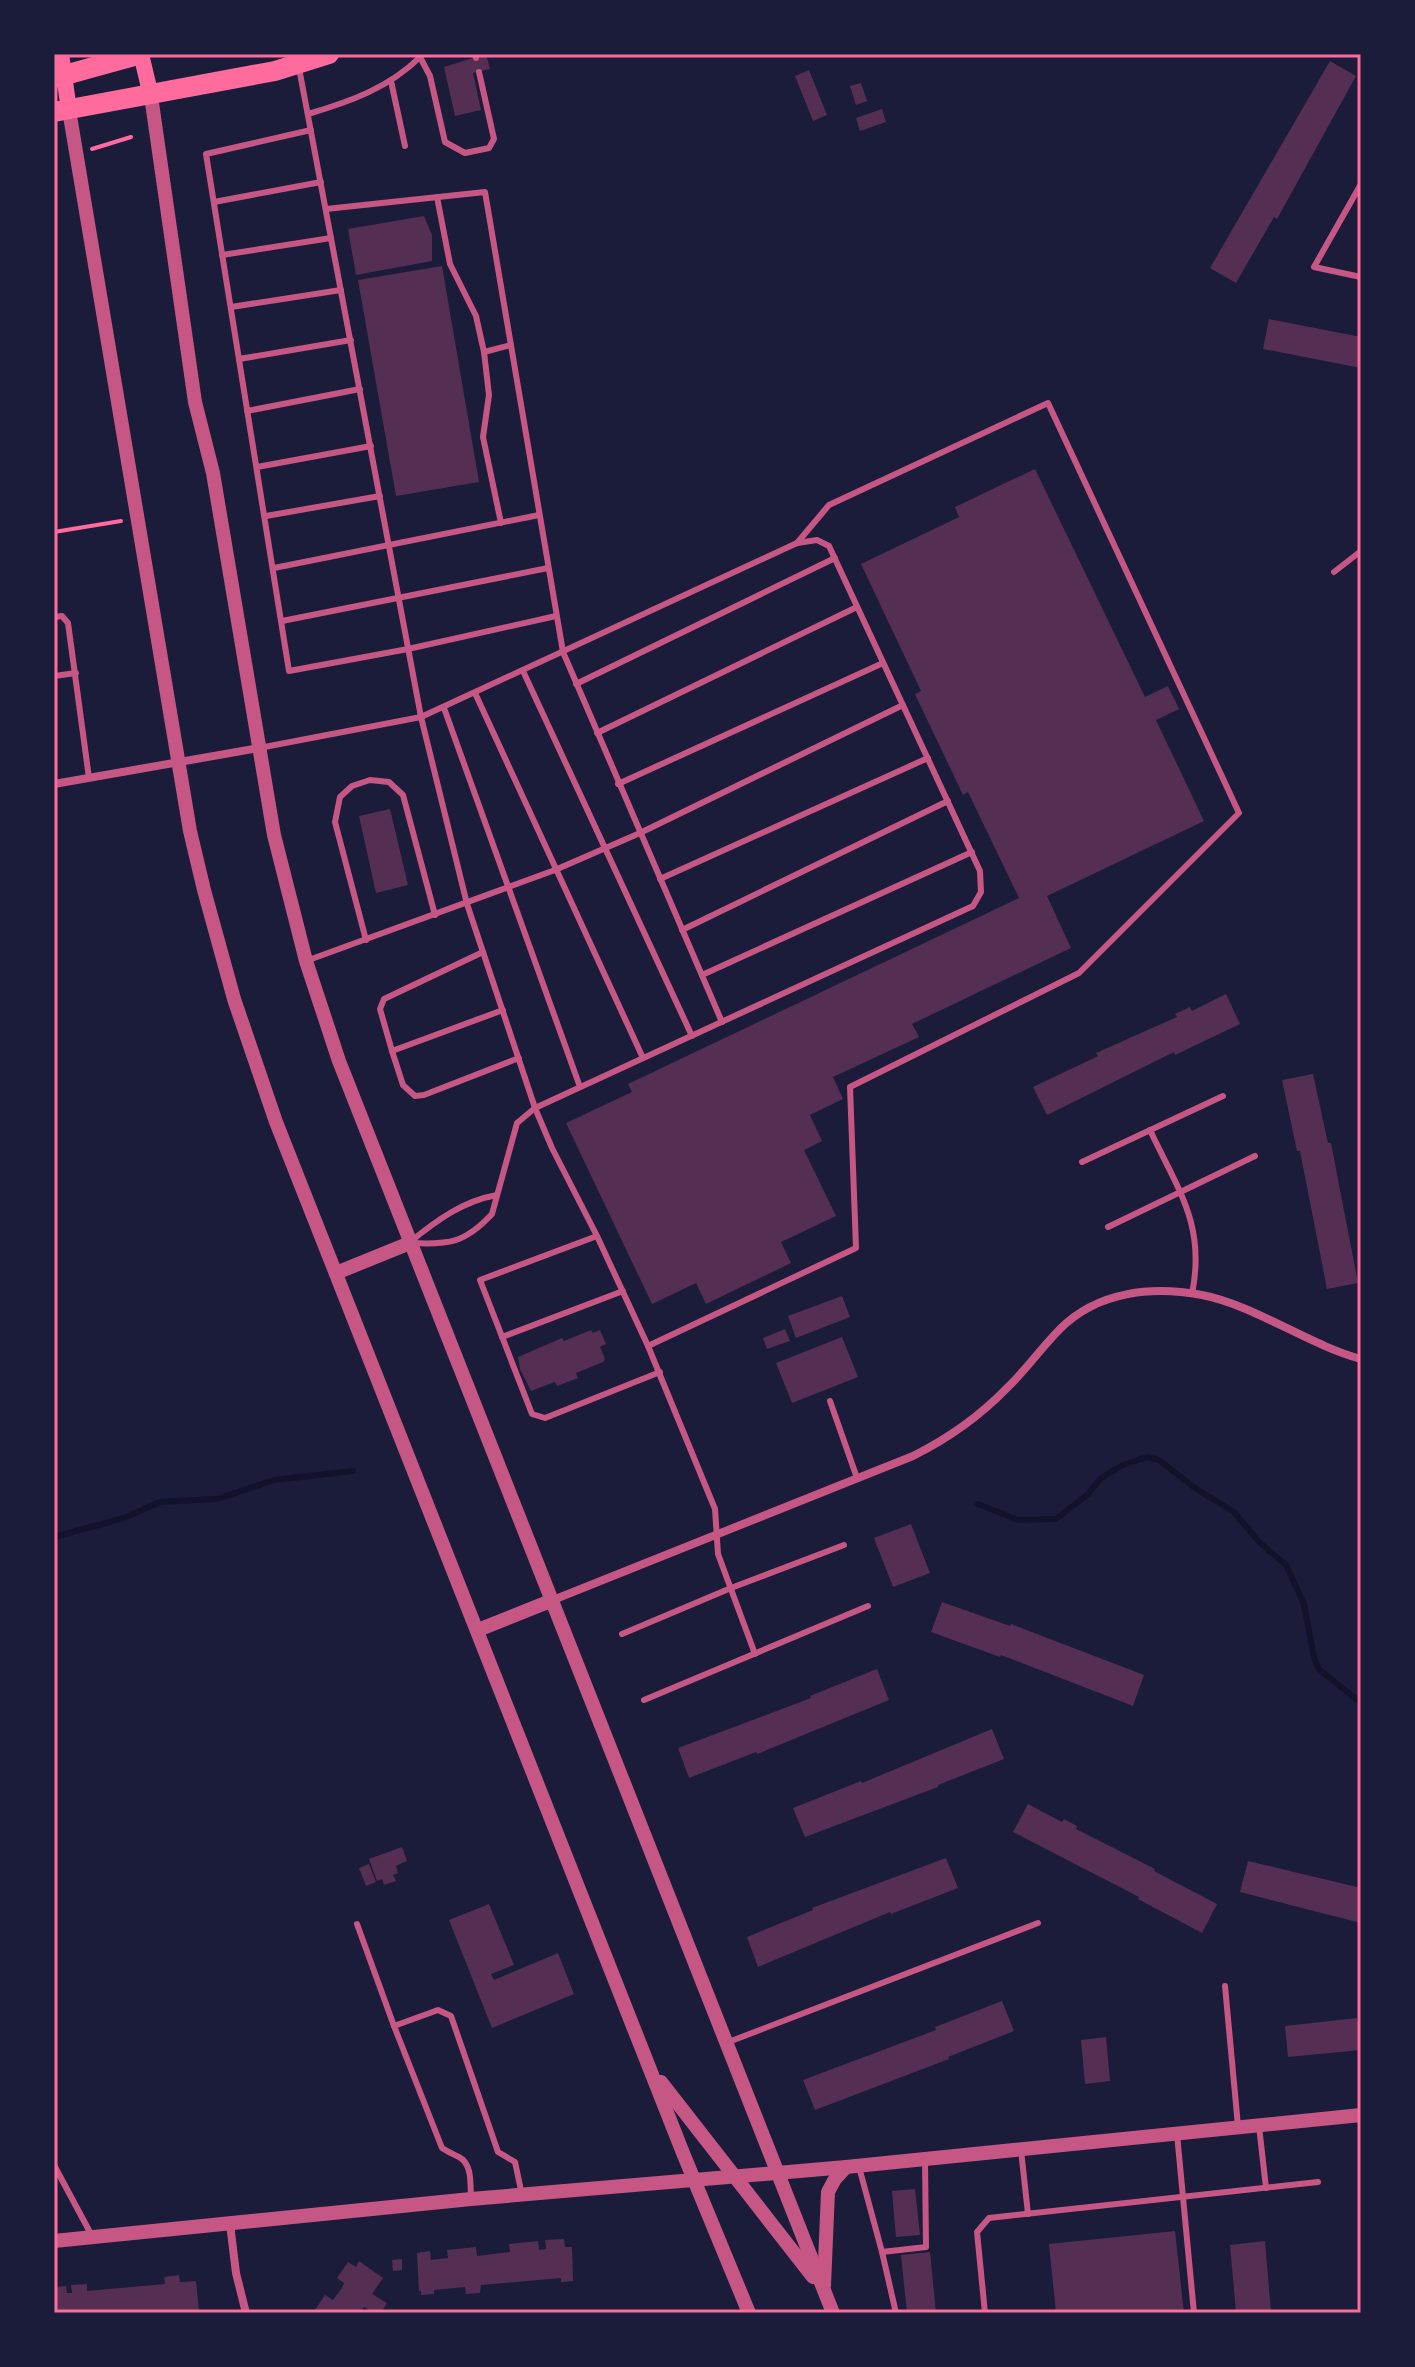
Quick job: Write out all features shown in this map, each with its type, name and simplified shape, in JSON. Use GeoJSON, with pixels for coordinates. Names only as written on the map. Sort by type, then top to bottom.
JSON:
{"type":"FeatureCollection","features":[{"type":"Feature","properties":{"kind":"main road"},"geometry":{"type":"LineString","coordinates":[[61,54],[59,78],[62,111],[151,96],[299,64],[329,54]]}},
{"type":"Feature","properties":{"kind":"main road"},"geometry":{"type":"LineString","coordinates":[[59,78],[141,54],[151,96]]}},
{"type":"Feature","properties":{"kind":"street"},"geometry":{"type":"LineString","coordinates":[[151,96],[195,402],[213,473],[274,835],[306,961],[339,1061],[833,2313]]}},
{"type":"Feature","properties":{"kind":"street"},"geometry":{"type":"LineString","coordinates":[[62,111],[139,518],[177,762],[204,890],[234,999],[276,1122],[749,2313]]}},
{"type":"Feature","properties":{"kind":"street"},"geometry":{"type":"LineString","coordinates":[[54,784],[259,748]]}},
{"type":"Feature","properties":{"kind":"street"},"geometry":{"type":"LineString","coordinates":[[336,1273],[410,1243]]}},
{"type":"Feature","properties":{"kind":"street"},"geometry":{"type":"LineString","coordinates":[[478,1630],[942,1441],[976,1418],[1009,1387],[1063,1326],[1100,1301],[1129,1293],[1157,1291],[1192,1294],[1229,1304],[1361,1359]]}},
{"type":"Feature","properties":{"kind":"street"},"geometry":{"type":"LineString","coordinates":[[651,2069],[824,2290]]}},
{"type":"Feature","properties":{"kind":"street"},"geometry":{"type":"LineString","coordinates":[[54,2241],[1361,2115]]}},
{"type":"Feature","properties":{"kind":"street"},"geometry":{"type":"LineString","coordinates":[[824,2290],[828,2192],[835,2179],[852,2166]]}},
{"type":"Feature","properties":{"kind":"street"},"geometry":{"type":"LineString","coordinates":[[230,2224],[236,2273],[246,2313]]}},
{"type":"Feature","properties":{"kind":"lane"},"geometry":{"type":"LineString","coordinates":[[308,114],[339,105],[391,81],[422,55],[445,142],[465,153],[489,148],[494,139],[479,72]]}},
{"type":"Feature","properties":{"kind":"lane"},"geometry":{"type":"LineString","coordinates":[[299,64],[421,717],[467,904],[535,1108],[660,1372],[715,1509],[718,1554],[755,1654]]}},
{"type":"Feature","properties":{"kind":"lane"},"geometry":{"type":"LineString","coordinates":[[391,81],[405,146]]}},
{"type":"Feature","properties":{"kind":"lane"},"geometry":{"type":"LineString","coordinates":[[311,130],[206,154],[289,671],[408,649],[556,616]]}},
{"type":"Feature","properties":{"kind":"lane"},"geometry":{"type":"LineString","coordinates":[[214,202],[321,182]]}},
{"type":"Feature","properties":{"kind":"lane"},"geometry":{"type":"LineString","coordinates":[[1361,184],[1314,267],[1361,277]]}},
{"type":"Feature","properties":{"kind":"lane"},"geometry":{"type":"LineString","coordinates":[[326,209],[485,192],[563,652],[722,1022]]}},
{"type":"Feature","properties":{"kind":"lane"},"geometry":{"type":"LineString","coordinates":[[437,197],[450,264],[476,316],[484,352],[489,395],[483,437],[501,523]]}},
{"type":"Feature","properties":{"kind":"lane"},"geometry":{"type":"LineString","coordinates":[[222,255],[331,238]]}},
{"type":"Feature","properties":{"kind":"lane"},"geometry":{"type":"LineString","coordinates":[[231,307],[341,290]]}},
{"type":"Feature","properties":{"kind":"lane"},"geometry":{"type":"LineString","coordinates":[[239,359],[351,340]]}},
{"type":"Feature","properties":{"kind":"lane"},"geometry":{"type":"LineString","coordinates":[[484,352],[511,345]]}},
{"type":"Feature","properties":{"kind":"lane"},"geometry":{"type":"LineString","coordinates":[[247,411],[360,389]]}},
{"type":"Feature","properties":{"kind":"lane"},"geometry":{"type":"LineString","coordinates":[[648,1346],[856,1248],[850,1087],[1079,973],[1239,813],[1048,403],[829,505],[797,543]]}},
{"type":"Feature","properties":{"kind":"lane"},"geometry":{"type":"LineString","coordinates":[[257,467],[371,446]]}},
{"type":"Feature","properties":{"kind":"lane"},"geometry":{"type":"LineString","coordinates":[[266,516],[380,496]]}},
{"type":"Feature","properties":{"kind":"lane"},"geometry":{"type":"LineString","coordinates":[[274,568],[539,515]]}},
{"type":"Feature","properties":{"kind":"lane"},"geometry":{"type":"LineString","coordinates":[[259,748],[421,717],[797,543],[817,540],[829,546],[835,558],[972,852],[982,882],[981,892],[973,906],[535,1108],[517,1123],[492,1214],[468,1236],[445,1244],[410,1243]]}},
{"type":"Feature","properties":{"kind":"lane"},"geometry":{"type":"LineString","coordinates":[[1334,572],[1361,551]]}},
{"type":"Feature","properties":{"kind":"lane"},"geometry":{"type":"LineString","coordinates":[[576,684],[835,558]]}},
{"type":"Feature","properties":{"kind":"lane"},"geometry":{"type":"LineString","coordinates":[[282,621],[548,568]]}},
{"type":"Feature","properties":{"kind":"lane"},"geometry":{"type":"LineString","coordinates":[[597,733],[857,607]]}},
{"type":"Feature","properties":{"kind":"lane"},"geometry":{"type":"LineString","coordinates":[[54,617],[62,616],[68,623],[89,778]]}},
{"type":"Feature","properties":{"kind":"lane"},"geometry":{"type":"LineString","coordinates":[[618,784],[883,663]]}},
{"type":"Feature","properties":{"kind":"lane"},"geometry":{"type":"LineString","coordinates":[[523,671],[692,1036]]}},
{"type":"Feature","properties":{"kind":"lane"},"geometry":{"type":"LineString","coordinates":[[54,676],[76,673]]}},
{"type":"Feature","properties":{"kind":"lane"},"geometry":{"type":"LineString","coordinates":[[475,693],[643,1058]]}},
{"type":"Feature","properties":{"kind":"lane"},"geometry":{"type":"LineString","coordinates":[[306,961],[555,870],[640,833],[903,705]]}},
{"type":"Feature","properties":{"kind":"lane"},"geometry":{"type":"LineString","coordinates":[[444,708],[580,1087]]}},
{"type":"Feature","properties":{"kind":"lane"},"geometry":{"type":"LineString","coordinates":[[660,879],[928,758]]}},
{"type":"Feature","properties":{"kind":"lane"},"geometry":{"type":"LineString","coordinates":[[366,940],[335,822],[340,797],[352,786],[370,780],[389,782],[403,795],[435,915]]}},
{"type":"Feature","properties":{"kind":"lane"},"geometry":{"type":"LineString","coordinates":[[682,930],[948,801]]}},
{"type":"Feature","properties":{"kind":"lane"},"geometry":{"type":"LineString","coordinates":[[702,975],[972,852]]}},
{"type":"Feature","properties":{"kind":"lane"},"geometry":{"type":"LineString","coordinates":[[483,952],[384,999],[380,1009],[403,1085],[415,1096],[519,1058]]}},
{"type":"Feature","properties":{"kind":"lane"},"geometry":{"type":"LineString","coordinates":[[392,1051],[503,1010]]}},
{"type":"Feature","properties":{"kind":"lane"},"geometry":{"type":"LineString","coordinates":[[1082,1162],[1223,1096]]}},
{"type":"Feature","properties":{"kind":"lane"},"geometry":{"type":"LineString","coordinates":[[1150,1130],[1194,1224],[1197,1268],[1192,1294]]}},
{"type":"Feature","properties":{"kind":"lane"},"geometry":{"type":"LineString","coordinates":[[1108,1227],[1255,1156]]}},
{"type":"Feature","properties":{"kind":"lane"},"geometry":{"type":"LineString","coordinates":[[410,1243],[435,1221],[467,1203],[497,1195]]}},
{"type":"Feature","properties":{"kind":"lane"},"geometry":{"type":"LineString","coordinates":[[597,1236],[480,1280],[532,1414],[545,1418],[660,1372]]}},
{"type":"Feature","properties":{"kind":"lane"},"geometry":{"type":"LineString","coordinates":[[502,1337],[623,1291]]}},
{"type":"Feature","properties":{"kind":"lane"},"geometry":{"type":"LineString","coordinates":[[830,1401],[857,1478]]}},
{"type":"Feature","properties":{"kind":"lane"},"geometry":{"type":"LineString","coordinates":[[622,1634],[844,1545]]}},
{"type":"Feature","properties":{"kind":"lane"},"geometry":{"type":"LineString","coordinates":[[644,1700],[868,1606]]}},
{"type":"Feature","properties":{"kind":"lane"},"geometry":{"type":"LineString","coordinates":[[726,2043],[1038,1923]]}},
{"type":"Feature","properties":{"kind":"lane"},"geometry":{"type":"LineString","coordinates":[[357,1924],[442,2148],[462,2158],[469,2167],[471,2199]]}},
{"type":"Feature","properties":{"kind":"lane"},"geometry":{"type":"LineString","coordinates":[[1225,1986],[1238,2128]]}},
{"type":"Feature","properties":{"kind":"lane"},"geometry":{"type":"LineString","coordinates":[[394,2026],[438,2010],[451,2016],[498,2152],[515,2162],[522,2195]]}},
{"type":"Feature","properties":{"kind":"lane"},"geometry":{"type":"LineString","coordinates":[[1259,2126],[1266,2188]]}},
{"type":"Feature","properties":{"kind":"lane"},"geometry":{"type":"LineString","coordinates":[[1177,2134],[1194,2313]]}},
{"type":"Feature","properties":{"kind":"lane"},"geometry":{"type":"LineString","coordinates":[[1021,2150],[1028,2214]]}},
{"type":"Feature","properties":{"kind":"lane"},"geometry":{"type":"LineString","coordinates":[[882,2252],[926,2247],[925,2159]]}},
{"type":"Feature","properties":{"kind":"lane"},"geometry":{"type":"LineString","coordinates":[[54,2165],[93,2237]]}},
{"type":"Feature","properties":{"kind":"lane"},"geometry":{"type":"LineString","coordinates":[[852,2166],[882,2252],[894,2312]]}},
{"type":"Feature","properties":{"kind":"lane"},"geometry":{"type":"LineString","coordinates":[[985,2313],[977,2232],[989,2218],[1318,2182]]}},
{"type":"Feature","properties":{"kind":"path"},"geometry":{"type":"LineString","coordinates":[[89,150],[131,137]]}},
{"type":"Feature","properties":{"kind":"path"},"geometry":{"type":"LineString","coordinates":[[54,532],[139,518]]}},
{"type":"Feature","properties":{"kind":"building"},"geometry":{"type":"Polygon","coordinates":[[[486,54],[490,69],[473,73],[481,110],[455,116],[444,67],[486,54]]]}},
{"type":"Feature","properties":{"kind":"building"},"geometry":{"type":"Polygon","coordinates":[[[1330,61],[1356,76],[1277,219],[1274,217],[1236,283],[1210,268],[1330,61]]]}},
{"type":"Feature","properties":{"kind":"building"},"geometry":{"type":"Polygon","coordinates":[[[809,70],[827,115],[813,121],[795,76],[809,70]]]}},
{"type":"Feature","properties":{"kind":"building"},"geometry":{"type":"Polygon","coordinates":[[[861,83],[867,101],[856,105],[850,86],[861,83]]]}},
{"type":"Feature","properties":{"kind":"building"},"geometry":{"type":"Polygon","coordinates":[[[882,109],[886,122],[860,131],[856,118],[882,109]]]}},
{"type":"Feature","properties":{"kind":"building"},"geometry":{"type":"Polygon","coordinates":[[[424,216],[432,235],[432,261],[356,275],[348,229],[424,216]]]}},
{"type":"Feature","properties":{"kind":"building"},"geometry":{"type":"Polygon","coordinates":[[[442,266],[479,482],[396,496],[358,280],[442,266]]]}},
{"type":"Feature","properties":{"kind":"building"},"geometry":{"type":"Polygon","coordinates":[[[1269,319],[1361,337],[1361,368],[1263,349],[1269,319]]]}},
{"type":"Feature","properties":{"kind":"building"},"geometry":{"type":"Polygon","coordinates":[[[1035,469],[1145,697],[1168,686],[1179,709],[1156,720],[1204,821],[1047,896],[1071,948],[912,1024],[919,1037],[833,1077],[843,1099],[810,1115],[822,1141],[804,1150],[836,1216],[781,1242],[791,1263],[706,1304],[696,1283],[652,1304],[566,1123],[632,1092],[628,1084],[1019,898],[968,792],[963,795],[915,694],[921,691],[861,564],[959,517],[955,507],[1035,469]]]}},
{"type":"Feature","properties":{"kind":"building"},"geometry":{"type":"Polygon","coordinates":[[[390,809],[408,885],[376,893],[359,816],[390,809]]]}},
{"type":"Feature","properties":{"kind":"building"},"geometry":{"type":"Polygon","coordinates":[[[1226,994],[1240,1024],[1175,1055],[1174,1052],[1047,1115],[1033,1087],[1098,1056],[1096,1053],[1177,1017],[1175,1014],[1190,1007],[1192,1011],[1226,994]]]}},
{"type":"Feature","properties":{"kind":"building"},"geometry":{"type":"Polygon","coordinates":[[[1313,1074],[1328,1143],[1331,1143],[1358,1283],[1327,1289],[1300,1151],[1297,1151],[1282,1080],[1313,1074]]]}},
{"type":"Feature","properties":{"kind":"building"},"geometry":{"type":"Polygon","coordinates":[[[842,1296],[850,1317],[796,1338],[788,1316],[842,1296]]]}},
{"type":"Feature","properties":{"kind":"building"},"geometry":{"type":"Polygon","coordinates":[[[785,1329],[790,1341],[767,1349],[763,1338],[785,1329]]]}},
{"type":"Feature","properties":{"kind":"building"},"geometry":{"type":"Polygon","coordinates":[[[591,1330],[593,1333],[600,1330],[606,1344],[600,1347],[605,1359],[603,1362],[576,1373],[578,1378],[531,1391],[520,1369],[518,1357],[562,1338],[564,1341],[591,1330]]]}},
{"type":"Feature","properties":{"kind":"building"},"geometry":{"type":"Polygon","coordinates":[[[842,1337],[858,1377],[792,1403],[776,1363],[842,1337]]]}},
{"type":"Feature","properties":{"kind":"building"},"geometry":{"type":"Polygon","coordinates":[[[911,1524],[930,1573],[893,1587],[874,1538],[911,1524]]]}},
{"type":"Feature","properties":{"kind":"building"},"geometry":{"type":"Polygon","coordinates":[[[942,1602],[1011,1624],[1144,1675],[1133,1706],[1001,1655],[931,1632],[942,1602]]]}},
{"type":"Feature","properties":{"kind":"building"},"geometry":{"type":"Polygon","coordinates":[[[877,1669],[889,1700],[689,1778],[678,1748],[811,1698],[877,1669]]]}},
{"type":"Feature","properties":{"kind":"building"},"geometry":{"type":"Polygon","coordinates":[[[992,1729],[1004,1759],[805,1837],[793,1808],[992,1729]]]}},
{"type":"Feature","properties":{"kind":"building"},"geometry":{"type":"Polygon","coordinates":[[[1028,1804],[1062,1822],[1064,1819],[1077,1826],[1076,1829],[1217,1904],[1202,1933],[1013,1832],[1028,1804]]]}},
{"type":"Feature","properties":{"kind":"building"},"geometry":{"type":"Polygon","coordinates":[[[402,1847],[407,1861],[396,1866],[398,1873],[393,1875],[396,1881],[384,1885],[382,1879],[377,1881],[369,1859],[402,1847]]]}},
{"type":"Feature","properties":{"kind":"building"},"geometry":{"type":"Polygon","coordinates":[[[946,1858],[958,1888],[890,1912],[758,1967],[747,1937],[812,1908],[946,1858]]]}},
{"type":"Feature","properties":{"kind":"building"},"geometry":{"type":"Polygon","coordinates":[[[1248,1861],[1361,1888],[1361,1923],[1240,1892],[1248,1861]]]}},
{"type":"Feature","properties":{"kind":"building"},"geometry":{"type":"Polygon","coordinates":[[[369,1864],[376,1882],[366,1886],[359,1868],[369,1864]]]}},
{"type":"Feature","properties":{"kind":"building"},"geometry":{"type":"Polygon","coordinates":[[[489,1904],[514,1965],[491,1974],[494,1980],[558,1953],[574,1994],[492,2028],[449,1920],[489,1904]]]}},
{"type":"Feature","properties":{"kind":"building"},"geometry":{"type":"Polygon","coordinates":[[[1002,2001],[1014,2031],[815,2110],[803,2080],[936,2030],[935,2027],[1002,2001]]]}},
{"type":"Feature","properties":{"kind":"building"},"geometry":{"type":"Polygon","coordinates":[[[1357,2018],[1361,2021],[1361,2050],[1288,2057],[1285,2026],[1357,2018]]]}},
{"type":"Feature","properties":{"kind":"building"},"geometry":{"type":"Polygon","coordinates":[[[1106,2037],[1110,2081],[1085,2084],[1081,2040],[1106,2037]]]}},
{"type":"Feature","properties":{"kind":"building"},"geometry":{"type":"Polygon","coordinates":[[[915,2189],[920,2235],[896,2237],[892,2191],[915,2189]]]}},
{"type":"Feature","properties":{"kind":"building"},"geometry":{"type":"Polygon","coordinates":[[[1175,2231],[1184,2313],[1056,2313],[1049,2244],[1175,2231]]]}},
{"type":"Feature","properties":{"kind":"building"},"geometry":{"type":"Polygon","coordinates":[[[564,2239],[565,2247],[572,2247],[573,2281],[561,2282],[561,2278],[481,2285],[480,2293],[466,2294],[465,2287],[434,2290],[434,2294],[421,2295],[419,2291],[417,2253],[430,2251],[431,2260],[448,2258],[447,2250],[476,2247],[477,2256],[510,2252],[509,2244],[538,2241],[539,2250],[546,2249],[545,2240],[564,2239]]]}},
{"type":"Feature","properties":{"kind":"building"},"geometry":{"type":"Polygon","coordinates":[[[1265,2241],[1271,2313],[1236,2313],[1230,2245],[1265,2241]]]}},
{"type":"Feature","properties":{"kind":"building"},"geometry":{"type":"Polygon","coordinates":[[[930,2252],[936,2313],[907,2313],[901,2255],[930,2252]]]}},
{"type":"Feature","properties":{"kind":"building"},"geometry":{"type":"Polygon","coordinates":[[[402,2259],[402,2270],[393,2271],[392,2260],[402,2259]]]}},
{"type":"Feature","properties":{"kind":"building"},"geometry":{"type":"Polygon","coordinates":[[[359,2261],[383,2278],[372,2294],[387,2303],[381,2313],[364,2307],[359,2313],[313,2313],[325,2295],[333,2300],[342,2288],[344,2283],[337,2278],[348,2262],[356,2267],[359,2261]]]}},
{"type":"Feature","properties":{"kind":"building"},"geometry":{"type":"Polygon","coordinates":[[[179,2275],[180,2282],[196,2281],[199,2311],[54,2313],[55,2287],[66,2286],[67,2293],[72,2293],[71,2285],[87,2284],[87,2291],[165,2284],[164,2277],[179,2275]]]}},
{"type":"Feature","properties":{"kind":"waterway"},"geometry":{"type":"LineString","coordinates":[[978,1504],[1018,1520],[1056,1519],[1088,1494],[1101,1478],[1123,1465],[1147,1457],[1159,1460],[1195,1488],[1234,1512],[1259,1542],[1286,1565],[1304,1604],[1319,1669],[1361,1703]]}},
{"type":"Feature","properties":{"kind":"waterway"},"geometry":{"type":"LineString","coordinates":[[54,1537],[124,1518],[160,1502],[217,1499],[274,1480],[353,1471]]}}]}
